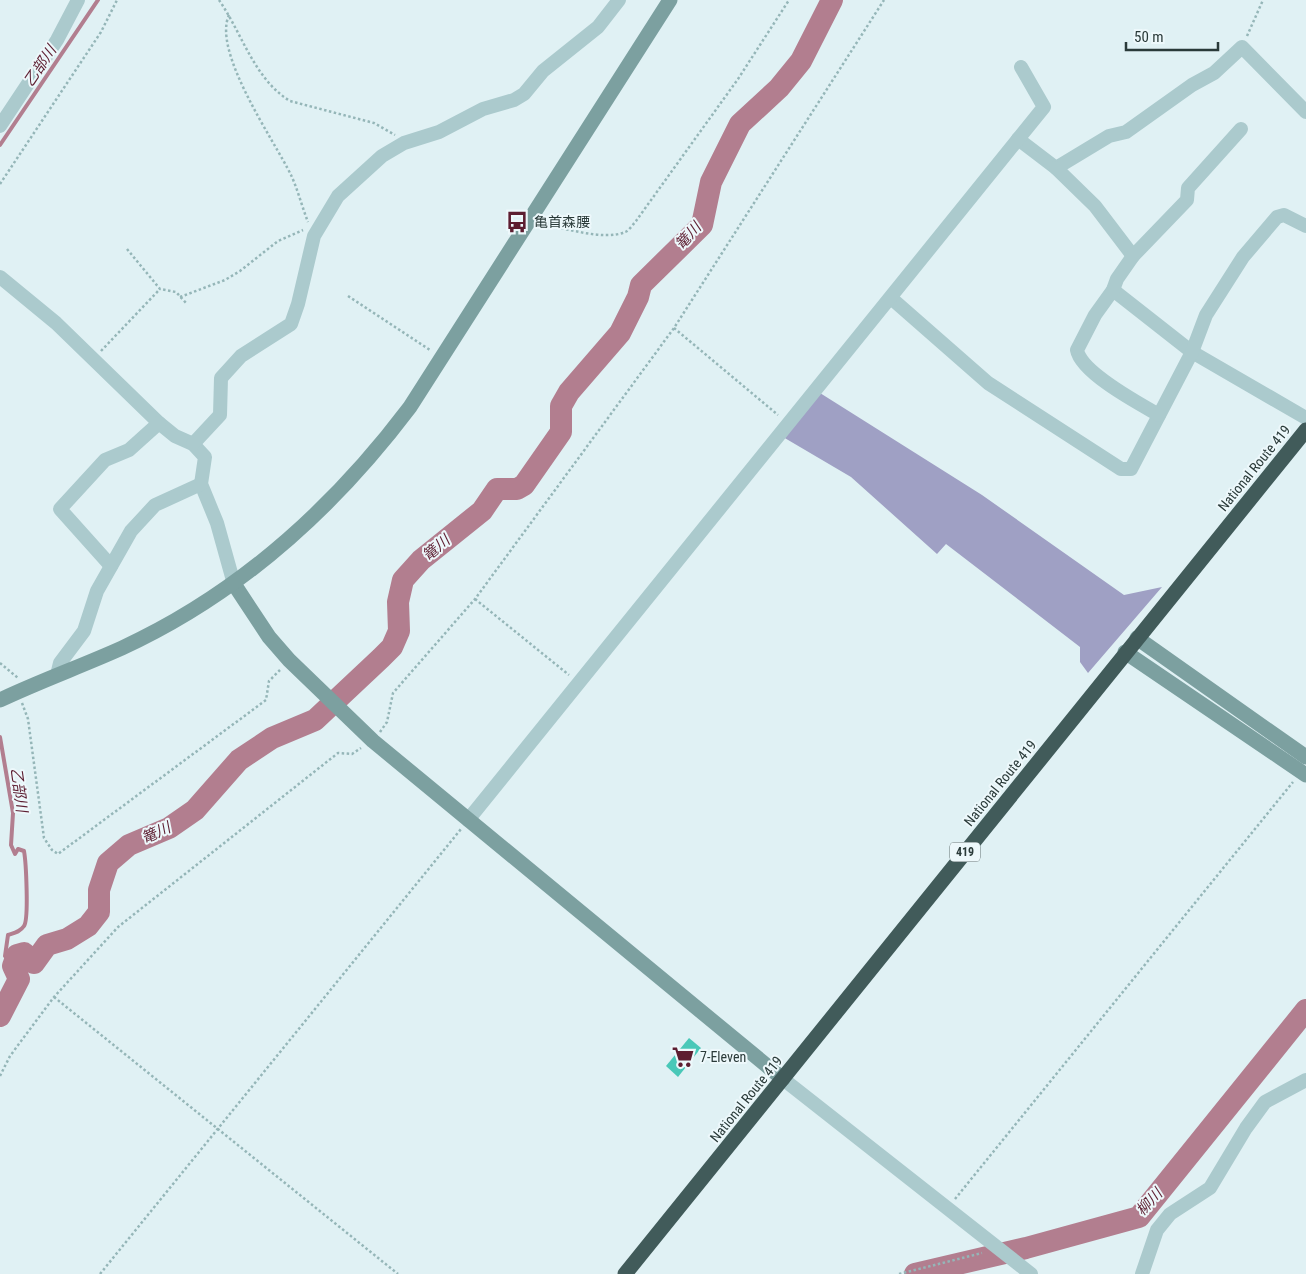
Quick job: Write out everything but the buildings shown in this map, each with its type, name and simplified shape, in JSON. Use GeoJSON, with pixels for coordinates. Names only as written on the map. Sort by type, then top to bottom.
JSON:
{"type":"FeatureCollection","features":[{"type":"Feature","properties":{"kind":"highway","name":"National Route 419"},"geometry":{"type":"LineString","coordinates":[[625,1274],[1306,430]]}},
{"type":"Feature","properties":{"kind":"street"},"geometry":{"type":"LineString","coordinates":[[0,126],[57,40],[78,0]]}},
{"type":"Feature","properties":{"kind":"street"},"geometry":{"type":"LineString","coordinates":[[193,444],[220,415],[221,378],[241,356],[291,324],[298,304],[314,236],[338,196],[382,156],[404,143],[439,132],[483,109],[514,100],[524,94],[543,71],[598,28],[619,0]]}},
{"type":"Feature","properties":{"kind":"street"},"geometry":{"type":"LineString","coordinates":[[0,700],[122,648],[234,584],[294,535],[364,466],[410,407],[670,0]]}},
{"type":"Feature","properties":{"kind":"street"},"geometry":{"type":"LineString","coordinates":[[1056,168],[1109,136],[1126,132],[1192,85],[1214,73],[1242,47],[1306,112]]}},
{"type":"Feature","properties":{"kind":"street"},"geometry":{"type":"LineString","coordinates":[[468,820],[1044,107],[1021,67]]}},
{"type":"Feature","properties":{"kind":"street"},"geometry":{"type":"LineString","coordinates":[[1159,415],[1115,390],[1078,356],[1077,350],[1083,336],[1113,290],[1117,278],[1133,256],[1187,200],[1188,188],[1241,129]]}},
{"type":"Feature","properties":{"kind":"street"},"geometry":{"type":"LineString","coordinates":[[1018,139],[1056,168],[1095,206],[1133,256]]}},
{"type":"Feature","properties":{"kind":"street"},"geometry":{"type":"LineString","coordinates":[[891,298],[988,383],[1121,469],[1130,469],[1192,352],[1206,315],[1243,257],[1277,218],[1284,215],[1306,226]]}},
{"type":"Feature","properties":{"kind":"street"},"geometry":{"type":"LineString","coordinates":[[0,277],[56,323],[93,360],[119,382],[159,423],[175,436],[193,444],[205,458],[201,484],[217,523],[234,584],[253,617],[289,660],[304,672],[373,741],[468,820],[783,1079],[1031,1274]]}},
{"type":"Feature","properties":{"kind":"street"},"geometry":{"type":"LineString","coordinates":[[1113,290],[1192,352],[1306,418]]}},
{"type":"Feature","properties":{"kind":"street"},"geometry":{"type":"LineString","coordinates":[[111,566],[60,509],[106,460],[129,450],[159,423]]}},
{"type":"Feature","properties":{"kind":"street"},"geometry":{"type":"LineString","coordinates":[[57,675],[60,663],[87,626],[94,598],[131,531],[155,505],[201,484]]}},
{"type":"Feature","properties":{"kind":"street"},"geometry":{"type":"LineString","coordinates":[[1137,638],[1305,768]]}},
{"type":"Feature","properties":{"kind":"street"},"geometry":{"type":"LineString","coordinates":[[1125,652],[1305,768]]}},
{"type":"Feature","properties":{"kind":"street"},"geometry":{"type":"LineString","coordinates":[[1142,1274],[1157,1230],[1170,1214],[1210,1188],[1246,1128],[1266,1102],[1306,1080]]}},
{"type":"Feature","properties":{"kind":"path"},"geometry":{"type":"LineString","coordinates":[[0,184],[101,32],[117,0]]}},
{"type":"Feature","properties":{"kind":"path"},"geometry":{"type":"LineString","coordinates":[[219,0],[258,68],[278,93],[290,101],[374,123],[400,138],[404,143]]}},
{"type":"Feature","properties":{"kind":"path"},"geometry":{"type":"LineString","coordinates":[[531,220],[573,230],[607,235],[625,232],[636,221],[738,79],[789,0]]}},
{"type":"Feature","properties":{"kind":"path"},"geometry":{"type":"LineString","coordinates":[[0,1076],[10,1056],[54,997],[118,927],[338,753],[352,754],[373,741],[387,722],[393,693],[475,598],[674,328],[884,0]]}},
{"type":"Feature","properties":{"kind":"path"},"geometry":{"type":"LineString","coordinates":[[1242,47],[1263,0]]}},
{"type":"Feature","properties":{"kind":"path"},"geometry":{"type":"LineString","coordinates":[[180,297],[225,280],[240,271],[278,241],[302,230],[311,229],[292,177],[235,69],[227,35],[226,20],[228,14]]}},
{"type":"Feature","properties":{"kind":"path"},"geometry":{"type":"LineString","coordinates":[[127,249],[160,288],[176,292],[187,304]]}},
{"type":"Feature","properties":{"kind":"path"},"geometry":{"type":"LineString","coordinates":[[93,360],[160,288]]}},
{"type":"Feature","properties":{"kind":"path"},"geometry":{"type":"LineString","coordinates":[[348,296],[442,358]]}},
{"type":"Feature","properties":{"kind":"path"},"geometry":{"type":"LineString","coordinates":[[674,328],[788,424]]}},
{"type":"Feature","properties":{"kind":"path"},"geometry":{"type":"LineString","coordinates":[[475,598],[579,683]]}},
{"type":"Feature","properties":{"kind":"path"},"geometry":{"type":"LineString","coordinates":[[0,663],[15,675],[20,691],[28,719],[44,838],[52,850],[58,854],[266,700],[269,681],[289,660]]}},
{"type":"Feature","properties":{"kind":"path"},"geometry":{"type":"LineString","coordinates":[[948,1208],[1305,768]]}},
{"type":"Feature","properties":{"kind":"path"},"geometry":{"type":"LineString","coordinates":[[100,1274],[468,820]]}},
{"type":"Feature","properties":{"kind":"path"},"geometry":{"type":"LineString","coordinates":[[54,997],[398,1274]]}},
{"type":"Feature","properties":{"kind":"path"},"geometry":{"type":"LineString","coordinates":[[899,1274],[986,1252]]}},
{"type":"Feature","properties":{"kind":"shaded area"},"geometry":{"type":"Polygon","coordinates":[[[820,393],[982,495],[1124,595],[1162,587],[1088,673],[1080,662],[1080,647],[946,544],[937,554],[851,477],[783,437],[820,393]]]}},
{"type":"Feature","properties":{"kind":"waterway","name":"乙部川"},"geometry":{"type":"LineString","coordinates":[[0,145],[98,0]]}},
{"type":"Feature","properties":{"kind":"waterway","name":"篭川"},"geometry":{"type":"LineString","coordinates":[[0,1016],[19,979],[13,966],[17,955],[24,953],[34,963],[47,945],[67,939],[88,926],[99,912],[99,890],[108,863],[129,845],[169,828],[195,810],[239,760],[272,738],[315,720],[392,647],[399,631],[398,602],[403,580],[421,560],[482,511],[497,489],[517,489],[524,485],[561,432],[561,406],[569,392],[620,333],[638,297],[641,285],[702,225],[711,182],[740,124],[779,88],[801,61],[832,0]]}},
{"type":"Feature","properties":{"kind":"waterway","name":"乙部川"},"geometry":{"type":"LineString","coordinates":[[0,737],[13,813],[11,845],[15,854],[18,849],[24,851],[26,878],[26,921],[19,931],[8,935],[5,956],[13,966]]}},
{"type":"Feature","properties":{"kind":"waterway","name":"柳川"},"geometry":{"type":"LineString","coordinates":[[915,1274],[1026,1248],[1139,1217],[1306,1010]]}},
{"type":"Feature","properties":{"kind":"place","name":"亀首森腰"},"geometry":{"type":"Point","coordinates":[517,222]}},
{"type":"Feature","properties":{"kind":"place","name":"7-Eleven"},"geometry":{"type":"Point","coordinates":[683,1057]}}]}
